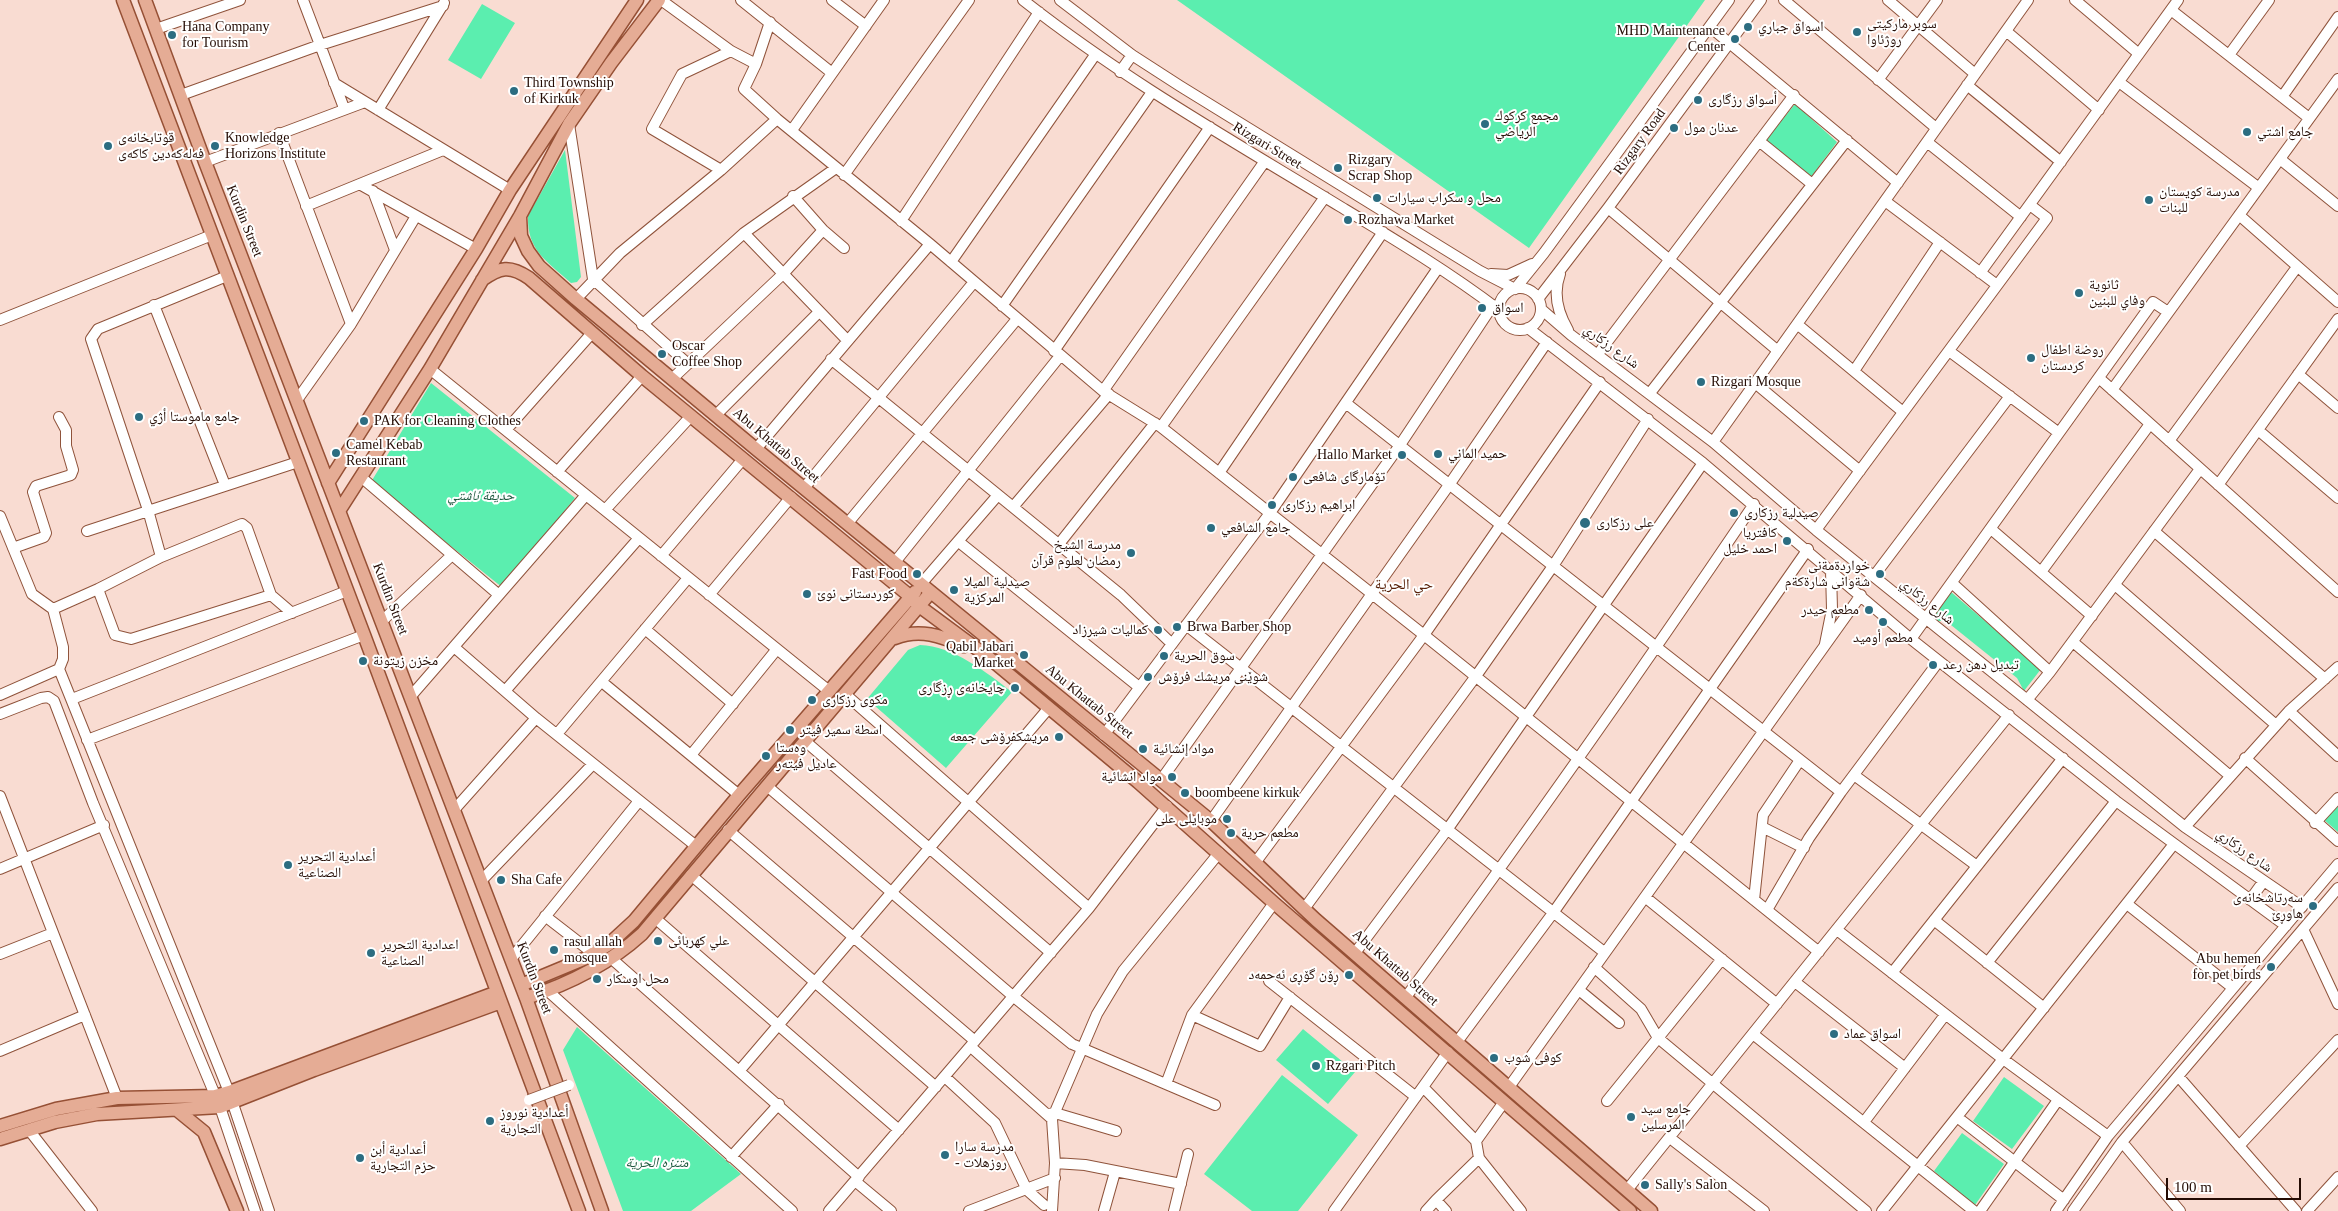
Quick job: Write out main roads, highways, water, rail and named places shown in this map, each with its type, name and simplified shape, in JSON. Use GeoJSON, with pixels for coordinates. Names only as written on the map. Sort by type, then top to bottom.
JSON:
{"type":"FeatureCollection","features":[{"type":"Feature","properties":{"kind":"main road"},"geometry":{"type":"LineString","coordinates":[[123,0],[226,276],[239,305],[364,635],[579,1211]]}},
{"type":"Feature","properties":{"kind":"main road","name":"Kurdin Street"},"geometry":{"type":"LineString","coordinates":[[145,0],[205,162],[526,998],[602,1211]]}},
{"type":"Feature","properties":{"kind":"main road"},"geometry":{"type":"LineString","coordinates":[[328,483],[476,249],[510,190],[637,0]]}},
{"type":"Feature","properties":{"kind":"main road"},"geometry":{"type":"LineString","coordinates":[[339,511],[430,369],[520,216],[570,124],[611,62],[660,0]]}},
{"type":"Feature","properties":{"kind":"main road","name":"Abu Khattab Street"},"geometry":{"type":"LineString","coordinates":[[520,216],[520,228],[524,243],[539,266],[576,299],[1211,822],[1304,909],[1651,1211]]}},
{"type":"Feature","properties":{"kind":"main road"},"geometry":{"type":"LineString","coordinates":[[529,278],[539,266]]}},
{"type":"Feature","properties":{"kind":"main road","name":"Abu Khattab Street"},"geometry":{"type":"LineString","coordinates":[[482,280],[494,272],[509,269],[529,278],[642,376],[791,497],[915,602],[988,657],[1048,709],[1167,806],[1274,903],[1427,1033],[1630,1211]]}},
{"type":"Feature","properties":{"kind":"main road"},"geometry":{"type":"LineString","coordinates":[[239,305],[258,297]]}},
{"type":"Feature","properties":{"kind":"main road"},"geometry":{"type":"LineString","coordinates":[[521,985],[594,954],[641,914],[696,846],[829,691],[915,602],[926,588]]}},
{"type":"Feature","properties":{"kind":"main road"},"geometry":{"type":"LineString","coordinates":[[526,998],[548,991],[582,976],[612,959],[628,947],[656,919],[728,830],[893,639],[915,602]]}},
{"type":"Feature","properties":{"kind":"main road"},"geometry":{"type":"LineString","coordinates":[[893,639],[909,632],[925,633],[957,643],[988,657]]}},
{"type":"Feature","properties":{"kind":"main road"},"geometry":{"type":"LineString","coordinates":[[382,686],[403,678]]}},
{"type":"Feature","properties":{"kind":"main road"},"geometry":{"type":"LineString","coordinates":[[1138,782],[1148,769]]}},
{"type":"Feature","properties":{"kind":"main road"},"geometry":{"type":"LineString","coordinates":[[0,1139],[97,1114],[178,1110],[217,1101],[499,997]]}},
{"type":"Feature","properties":{"kind":"main road"},"geometry":{"type":"LineString","coordinates":[[1427,1033],[1435,1023]]}},
{"type":"Feature","properties":{"kind":"main road"},"geometry":{"type":"LineString","coordinates":[[0,1126],[56,1109],[117,1098],[217,1101]]}},
{"type":"Feature","properties":{"kind":"main road"},"geometry":{"type":"LineString","coordinates":[[178,1110],[204,1132],[237,1211]]}},
{"type":"Feature","properties":{"kind":"main road"},"geometry":{"type":"LineString","coordinates":[[570,1188],[591,1180]]}},
{"type":"Feature","properties":{"kind":"place","name":"اسواق جباري"},"geometry":{"type":"Point","coordinates":[1748,27]}},
{"type":"Feature","properties":{"kind":"place","name":"سوبر ماركيتى روژئاوا"},"geometry":{"type":"Point","coordinates":[1857,32]}},
{"type":"Feature","properties":{"kind":"place","name":"Hana Company for Tourism"},"geometry":{"type":"Point","coordinates":[172,35]}},
{"type":"Feature","properties":{"kind":"place","name":"MHD Maintenance Center"},"geometry":{"type":"Point","coordinates":[1735,39]}},
{"type":"Feature","properties":{"kind":"place","name":"Third Township of Kirkuk"},"geometry":{"type":"Point","coordinates":[514,91]}},
{"type":"Feature","properties":{"kind":"place","name":"أسواق رزگارى"},"geometry":{"type":"Point","coordinates":[1698,100]}},
{"type":"Feature","properties":{"kind":"place","name":"مجمع كركوك الرياضي"},"geometry":{"type":"Point","coordinates":[1485,124]}},
{"type":"Feature","properties":{"kind":"place","name":"عدنان مول"},"geometry":{"type":"Point","coordinates":[1674,128]}},
{"type":"Feature","properties":{"kind":"place","name":"جامع اشتي"},"geometry":{"type":"Point","coordinates":[2247,132]}},
{"type":"Feature","properties":{"kind":"place","name":"قوتابخانەی فەلەکەدین کاکەی"},"geometry":{"type":"Point","coordinates":[108,146]}},
{"type":"Feature","properties":{"kind":"place","name":"Knowledge Horizons Institute"},"geometry":{"type":"Point","coordinates":[215,146]}},
{"type":"Feature","properties":{"kind":"place","name":"Rizgary Scrap Shop"},"geometry":{"type":"Point","coordinates":[1338,168]}},
{"type":"Feature","properties":{"kind":"place","name":"محل و سكراب سيارات"},"geometry":{"type":"Point","coordinates":[1377,198]}},
{"type":"Feature","properties":{"kind":"place","name":"مدرسة كويستان للبنات"},"geometry":{"type":"Point","coordinates":[2149,200]}},
{"type":"Feature","properties":{"kind":"place","name":"Rozhawa Market"},"geometry":{"type":"Point","coordinates":[1348,220]}},
{"type":"Feature","properties":{"kind":"place","name":"ثانوية وفاي للبنين"},"geometry":{"type":"Point","coordinates":[2079,293]}},
{"type":"Feature","properties":{"kind":"place","name":"اسواق"},"geometry":{"type":"Point","coordinates":[1482,308]}},
{"type":"Feature","properties":{"kind":"place","name":"Oscar Coffee Shop"},"geometry":{"type":"Point","coordinates":[662,354]}},
{"type":"Feature","properties":{"kind":"place","name":"روضة اطفال كردستان"},"geometry":{"type":"Point","coordinates":[2031,358]}},
{"type":"Feature","properties":{"kind":"place","name":"Rizgari Mosque"},"geometry":{"type":"Point","coordinates":[1701,382]}},
{"type":"Feature","properties":{"kind":"place","name":"جامع ماموستا أژي"},"geometry":{"type":"Point","coordinates":[139,417]}},
{"type":"Feature","properties":{"kind":"place","name":"PAK for Cleaning Clothes"},"geometry":{"type":"Point","coordinates":[364,421]}},
{"type":"Feature","properties":{"kind":"place","name":"Camel Kebab Restaurant"},"geometry":{"type":"Point","coordinates":[336,453]}},
{"type":"Feature","properties":{"kind":"place","name":"حميد الماني"},"geometry":{"type":"Point","coordinates":[1438,454]}},
{"type":"Feature","properties":{"kind":"place","name":"Hallo Market"},"geometry":{"type":"Point","coordinates":[1402,455]}},
{"type":"Feature","properties":{"kind":"place","name":"تۆمارگاى شافعى"},"geometry":{"type":"Point","coordinates":[1293,477]}},
{"type":"Feature","properties":{"kind":"place","name":"ابراهيم رزكارى"},"geometry":{"type":"Point","coordinates":[1272,505]}},
{"type":"Feature","properties":{"kind":"place","name":"صيدلية رزكارى"},"geometry":{"type":"Point","coordinates":[1734,513]}},
{"type":"Feature","properties":{"kind":"place","name":"على رزكارى"},"geometry":{"type":"Point","coordinates":[1585,523]}},
{"type":"Feature","properties":{"kind":"place","name":"جامع الشافعي"},"geometry":{"type":"Point","coordinates":[1211,528]}},
{"type":"Feature","properties":{"kind":"place","name":"كافتريا احمد خليل"},"geometry":{"type":"Point","coordinates":[1787,541]}},
{"type":"Feature","properties":{"kind":"place","name":"مدرسة الشيخ رمضان لعلوم قرآن"},"geometry":{"type":"Point","coordinates":[1131,553]}},
{"type":"Feature","properties":{"kind":"place","name":"Fast Food"},"geometry":{"type":"Point","coordinates":[917,574]}},
{"type":"Feature","properties":{"kind":"place","name":"خواردةمةنى شةوانى شارةكةم"},"geometry":{"type":"Point","coordinates":[1880,574]}},
{"type":"Feature","properties":{"kind":"place","name":"صيدلية الميلا المركزية"},"geometry":{"type":"Point","coordinates":[954,590]}},
{"type":"Feature","properties":{"kind":"place","name":"کوردستانی نوێ"},"geometry":{"type":"Point","coordinates":[807,594]}},
{"type":"Feature","properties":{"kind":"place","name":"مطعم حيدر"},"geometry":{"type":"Point","coordinates":[1869,610]}},
{"type":"Feature","properties":{"kind":"place","name":"مطعم أوميد"},"geometry":{"type":"Point","coordinates":[1883,622]}},
{"type":"Feature","properties":{"kind":"place","name":"Brwa Barber Shop"},"geometry":{"type":"Point","coordinates":[1177,627]}},
{"type":"Feature","properties":{"kind":"place","name":"كماليات شيرزاد"},"geometry":{"type":"Point","coordinates":[1158,630]}},
{"type":"Feature","properties":{"kind":"place","name":"Qabil Jabari Market"},"geometry":{"type":"Point","coordinates":[1024,655]}},
{"type":"Feature","properties":{"kind":"place","name":"سوق الحرية"},"geometry":{"type":"Point","coordinates":[1164,656]}},
{"type":"Feature","properties":{"kind":"place","name":"مخزن زيتونة"},"geometry":{"type":"Point","coordinates":[363,661]}},
{"type":"Feature","properties":{"kind":"place","name":"تبديل دهن رعد"},"geometry":{"type":"Point","coordinates":[1933,665]}},
{"type":"Feature","properties":{"kind":"place","name":"شوێنى مريشك فرۆش"},"geometry":{"type":"Point","coordinates":[1148,677]}},
{"type":"Feature","properties":{"kind":"place","name":"چایخانەی ڕزگاری"},"geometry":{"type":"Point","coordinates":[1015,688]}},
{"type":"Feature","properties":{"kind":"place","name":"مكوى رزكارى"},"geometry":{"type":"Point","coordinates":[812,700]}},
{"type":"Feature","properties":{"kind":"place","name":"اسطة سمير فيتر"},"geometry":{"type":"Point","coordinates":[790,730]}},
{"type":"Feature","properties":{"kind":"place","name":"مریشکفرۆشی جمعە"},"geometry":{"type":"Point","coordinates":[1059,737]}},
{"type":"Feature","properties":{"kind":"place","name":"مواد إنشائية"},"geometry":{"type":"Point","coordinates":[1143,749]}},
{"type":"Feature","properties":{"kind":"place","name":"وەستا عادیل فیتەر"},"geometry":{"type":"Point","coordinates":[766,756]}},
{"type":"Feature","properties":{"kind":"place","name":"مواد انشائية"},"geometry":{"type":"Point","coordinates":[1172,777]}},
{"type":"Feature","properties":{"kind":"place","name":"boombeene kirkuk"},"geometry":{"type":"Point","coordinates":[1185,793]}},
{"type":"Feature","properties":{"kind":"place","name":"موبايلى على"},"geometry":{"type":"Point","coordinates":[1227,819]}},
{"type":"Feature","properties":{"kind":"place","name":"مطعم حرية"},"geometry":{"type":"Point","coordinates":[1231,833]}},
{"type":"Feature","properties":{"kind":"place","name":"أعدادية التحرير الصناعية"},"geometry":{"type":"Point","coordinates":[288,865]}},
{"type":"Feature","properties":{"kind":"place","name":"Sha Cafe"},"geometry":{"type":"Point","coordinates":[501,880]}},
{"type":"Feature","properties":{"kind":"place","name":"سەرتاشخانەى ھاوڕێ"},"geometry":{"type":"Point","coordinates":[2313,906]}},
{"type":"Feature","properties":{"kind":"place","name":"علي كهربائى"},"geometry":{"type":"Point","coordinates":[658,941]}},
{"type":"Feature","properties":{"kind":"place","name":"rasul allah mosque"},"geometry":{"type":"Point","coordinates":[554,950]}},
{"type":"Feature","properties":{"kind":"place","name":"اعدادية التحرير الصناعية"},"geometry":{"type":"Point","coordinates":[371,953]}},
{"type":"Feature","properties":{"kind":"place","name":"Abu hemen for pet birds"},"geometry":{"type":"Point","coordinates":[2271,967]}},
{"type":"Feature","properties":{"kind":"place","name":"ڕۆن گۆڕی ئەحمەد"},"geometry":{"type":"Point","coordinates":[1349,975]}},
{"type":"Feature","properties":{"kind":"place","name":"محل اوسكار"},"geometry":{"type":"Point","coordinates":[597,979]}},
{"type":"Feature","properties":{"kind":"place","name":"اسواق عماد"},"geometry":{"type":"Point","coordinates":[1834,1034]}},
{"type":"Feature","properties":{"kind":"place","name":"كوفى شوب"},"geometry":{"type":"Point","coordinates":[1494,1058]}},
{"type":"Feature","properties":{"kind":"place","name":"Rzgari Pitch"},"geometry":{"type":"Point","coordinates":[1316,1066]}},
{"type":"Feature","properties":{"kind":"place","name":"جامع سيد المرسلين"},"geometry":{"type":"Point","coordinates":[1631,1117]}},
{"type":"Feature","properties":{"kind":"place","name":"أعدادية نوروز التجارية"},"geometry":{"type":"Point","coordinates":[490,1121]}},
{"type":"Feature","properties":{"kind":"place","name":"مدرسة سارا - روزهلات"},"geometry":{"type":"Point","coordinates":[945,1155]}},
{"type":"Feature","properties":{"kind":"place","name":"أعدادية أبن حزم التجارية"},"geometry":{"type":"Point","coordinates":[360,1158]}},
{"type":"Feature","properties":{"kind":"place","name":"Sally's Salon"},"geometry":{"type":"Point","coordinates":[1645,1185]}},
{"type":"Feature","properties":{"kind":"district","name":"حي الحرية"},"geometry":{"type":"Point","coordinates":[1404,585]}},
{"type":"Feature","properties":{"kind":"park label","name":"حديقة ئاشتي"},"geometry":{"type":"Point","coordinates":[481,496]}},
{"type":"Feature","properties":{"kind":"park label","name":"متنزه الحرية"},"geometry":{"type":"Point","coordinates":[657,1163]}}]}
